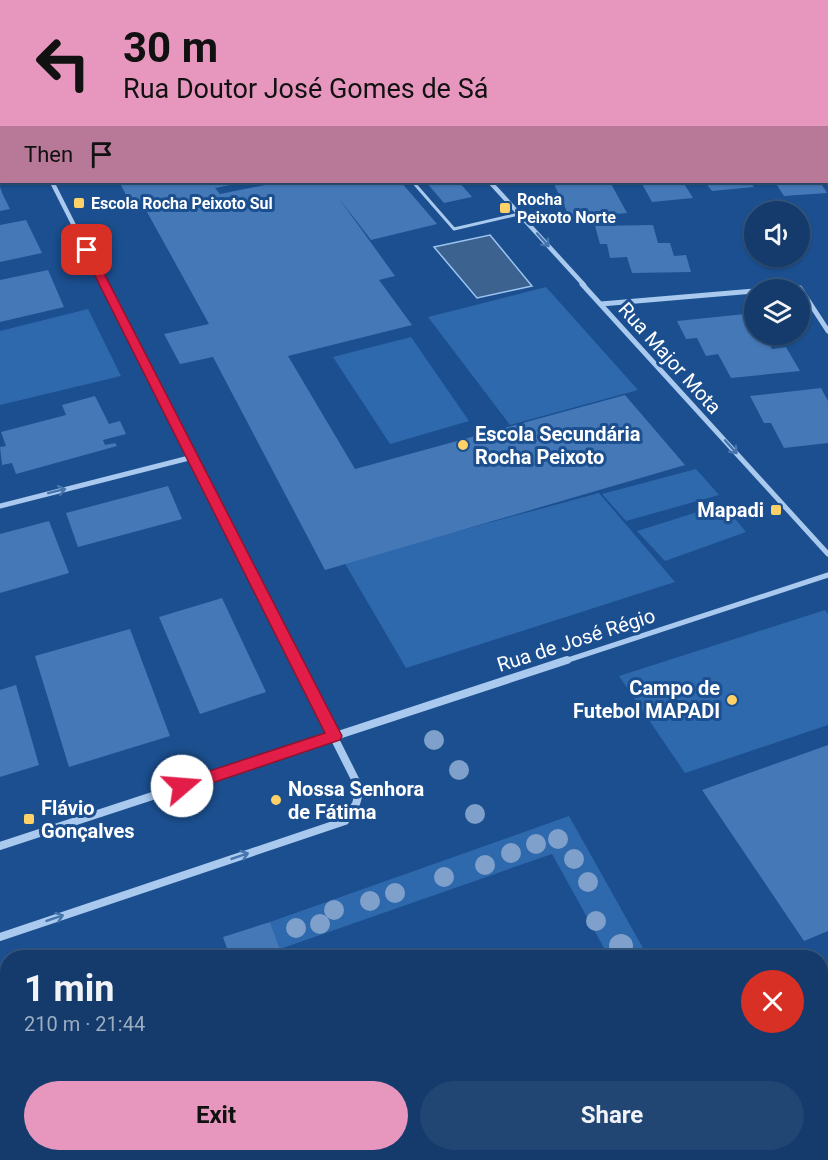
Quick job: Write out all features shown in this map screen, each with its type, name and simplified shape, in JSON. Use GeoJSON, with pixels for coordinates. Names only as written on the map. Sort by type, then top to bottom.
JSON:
{"type":"FeatureCollection","features":[{"type":"Feature","properties":{"kind":"street"},"geometry":{"type":"LineString","coordinates":[[0,937],[345,821],[356,804],[360,789],[53,183]]}},
{"type":"Feature","properties":{"kind":"street","name":"Rua Major Mota"},"geometry":{"type":"LineString","coordinates":[[491,183],[828,554]]}},
{"type":"Feature","properties":{"kind":"street"},"geometry":{"type":"LineString","coordinates":[[601,304],[744,292]]}},
{"type":"Feature","properties":{"kind":"street"},"geometry":{"type":"LineString","coordinates":[[810,303],[828,331]]}},
{"type":"Feature","properties":{"kind":"street"},"geometry":{"type":"LineString","coordinates":[[0,506],[193,457]]}},
{"type":"Feature","properties":{"kind":"street","name":"Rua de José Régio"},"geometry":{"type":"LineString","coordinates":[[0,846],[828,575]]}},
{"type":"Feature","properties":{"kind":"lane"},"geometry":{"type":"LineString","coordinates":[[414,183],[454,229],[519,214]]}},
{"type":"Feature","properties":{"kind":"shaded area"},"geometry":{"type":"Polygon","coordinates":[[[490,235],[532,286],[477,298],[434,247],[490,235]]]}},
{"type":"Feature","properties":{"kind":"shaded area"},"geometry":{"type":"Polygon","coordinates":[[[546,287],[638,390],[510,425],[428,317],[546,287]]]}},
{"type":"Feature","properties":{"kind":"shaded area"},"geometry":{"type":"Polygon","coordinates":[[[88,309],[121,376],[0,405],[0,331],[88,309]]]}},
{"type":"Feature","properties":{"kind":"shaded area"},"geometry":{"type":"Polygon","coordinates":[[[411,337],[469,421],[390,444],[333,357],[411,337]]]}},
{"type":"Feature","properties":{"kind":"shaded area"},"geometry":{"type":"Polygon","coordinates":[[[696,469],[719,495],[626,521],[602,494],[696,469]]]}},
{"type":"Feature","properties":{"kind":"shaded area"},"geometry":{"type":"Polygon","coordinates":[[[599,493],[675,582],[406,668],[344,562],[599,493]]]}},
{"type":"Feature","properties":{"kind":"shaded area"},"geometry":{"type":"Polygon","coordinates":[[[723,504],[746,532],[665,561],[637,531],[723,504]]]}},
{"type":"Feature","properties":{"kind":"shaded area","name":"Campo de Futebol MAPADI"},"geometry":{"type":"Polygon","coordinates":[[[825,610],[828,614],[828,725],[685,773],[619,676],[825,610]]]}},
{"type":"Feature","properties":{"kind":"shaded area"},"geometry":{"type":"Polygon","coordinates":[[[569,816],[644,950],[605,950],[552,854],[280,949],[270,922],[569,816]]]}},
{"type":"Feature","properties":{"kind":"building"},"geometry":{"type":"Polygon","coordinates":[[[134,183],[236,184],[215,188],[220,194],[275,183],[402,183],[437,224],[371,240],[338,197],[395,276],[379,280],[412,325],[288,356],[355,469],[625,395],[685,465],[325,570],[213,357],[180,364],[164,334],[209,324],[142,203],[131,205],[121,185],[134,183]]]}},
{"type":"Feature","properties":{"kind":"building"},"geometry":{"type":"Polygon","coordinates":[[[427,183],[460,183],[472,197],[444,203],[427,183]]]}},
{"type":"Feature","properties":{"kind":"building"},"geometry":{"type":"Polygon","coordinates":[[[553,183],[611,183],[627,213],[570,218],[553,183]]]}},
{"type":"Feature","properties":{"kind":"building"},"geometry":{"type":"Polygon","coordinates":[[[642,183],[684,183],[693,198],[652,202],[642,183]]]}},
{"type":"Feature","properties":{"kind":"building"},"geometry":{"type":"Polygon","coordinates":[[[706,183],[751,183],[754,187],[712,191],[706,183]]]}},
{"type":"Feature","properties":{"kind":"building"},"geometry":{"type":"Polygon","coordinates":[[[776,183],[821,183],[827,193],[784,196],[776,183]]]}},
{"type":"Feature","properties":{"kind":"building"},"geometry":{"type":"Polygon","coordinates":[[[0,187],[3,195],[10,209],[0,211],[0,187]]]}},
{"type":"Feature","properties":{"kind":"building"},"geometry":{"type":"Polygon","coordinates":[[[26,220],[42,253],[0,262],[0,225],[26,220]]]}},
{"type":"Feature","properties":{"kind":"building"},"geometry":{"type":"Polygon","coordinates":[[[653,225],[658,243],[670,243],[674,256],[686,255],[691,272],[632,273],[627,257],[610,258],[607,244],[600,244],[595,226],[653,225]]]}},
{"type":"Feature","properties":{"kind":"building"},"geometry":{"type":"Polygon","coordinates":[[[48,270],[64,307],[0,322],[0,280],[48,270]]]}},
{"type":"Feature","properties":{"kind":"building"},"geometry":{"type":"Polygon","coordinates":[[[744,314],[744,345],[770,345],[772,349],[786,347],[800,371],[731,378],[718,354],[706,356],[697,338],[686,339],[677,321],[744,314]]]}},
{"type":"Feature","properties":{"kind":"building"},"geometry":{"type":"Polygon","coordinates":[[[821,388],[828,401],[828,443],[784,448],[771,423],[764,423],[750,396],[821,388]]]}},
{"type":"Feature","properties":{"kind":"building"},"geometry":{"type":"Polygon","coordinates":[[[95,396],[109,424],[120,421],[126,434],[103,440],[105,445],[115,443],[117,446],[16,474],[12,463],[2,465],[0,447],[6,446],[1,432],[66,415],[62,405],[95,396]]]}},
{"type":"Feature","properties":{"kind":"building"},"geometry":{"type":"Polygon","coordinates":[[[168,486],[182,519],[78,547],[66,513],[168,486]]]}},
{"type":"Feature","properties":{"kind":"building"},"geometry":{"type":"Polygon","coordinates":[[[49,521],[69,573],[0,593],[0,534],[49,521]]]}},
{"type":"Feature","properties":{"kind":"building"},"geometry":{"type":"Polygon","coordinates":[[[222,598],[266,692],[200,714],[159,617],[222,598]]]}},
{"type":"Feature","properties":{"kind":"building"},"geometry":{"type":"Polygon","coordinates":[[[130,629],[170,736],[69,767],[35,656],[130,629]]]}},
{"type":"Feature","properties":{"kind":"building"},"geometry":{"type":"Polygon","coordinates":[[[16,685],[39,765],[0,777],[0,690],[16,685]]]}},
{"type":"Feature","properties":{"kind":"building"},"geometry":{"type":"Polygon","coordinates":[[[828,745],[828,931],[804,941],[702,790],[828,745]]]}},
{"type":"Feature","properties":{"kind":"building"},"geometry":{"type":"Polygon","coordinates":[[[270,922],[280,949],[228,950],[223,937],[270,922]]]}},
{"type":"Feature","properties":{"kind":"place","name":"Escola Rocha Peixoto Sul"},"geometry":{"type":"Point","coordinates":[79,203]}},
{"type":"Feature","properties":{"kind":"place","name":"Rocha Peixoto Norte"},"geometry":{"type":"Point","coordinates":[505,208]}},
{"type":"Feature","properties":{"kind":"place","name":"Escola Secundária Rocha Peixoto"},"geometry":{"type":"Point","coordinates":[463,445]}},
{"type":"Feature","properties":{"kind":"place","name":"Mapadi"},"geometry":{"type":"Point","coordinates":[776,510]}},
{"type":"Feature","properties":{"kind":"place","name":"Campo de Futebol MAPADI"},"geometry":{"type":"Point","coordinates":[732,700]}},
{"type":"Feature","properties":{"kind":"place","name":"Nossa Senhora de Fátima"},"geometry":{"type":"Point","coordinates":[276,800]}},
{"type":"Feature","properties":{"kind":"place","name":"Flávio Gonçalves"},"geometry":{"type":"Point","coordinates":[29,819]}},
{"type":"Feature","properties":{"kind":"route"},"geometry":{"type":"LineString","coordinates":[[87,250],[334,736],[182,786]]}}]}
